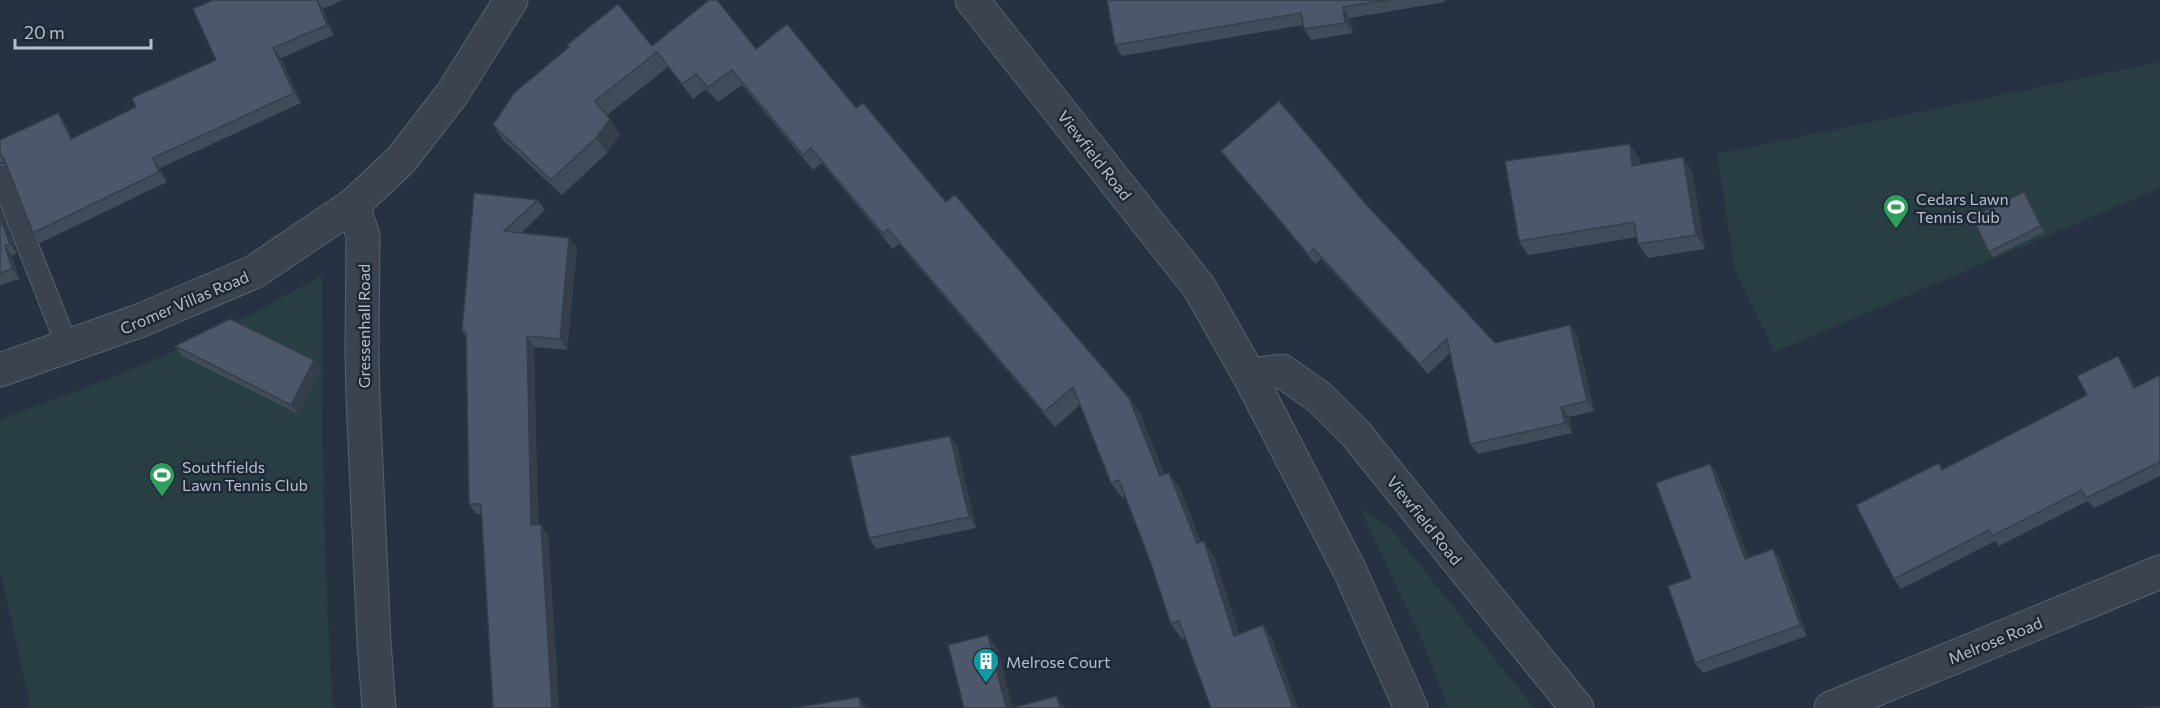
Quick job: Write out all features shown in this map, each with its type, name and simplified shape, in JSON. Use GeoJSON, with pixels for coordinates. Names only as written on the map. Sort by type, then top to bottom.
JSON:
{"type":"FeatureCollection","features":[{"type":"Feature","properties":{"kind":"street"},"geometry":{"type":"LineString","coordinates":[[353,205],[401,160],[452,94],[511,0]]}},
{"type":"Feature","properties":{"kind":"street","name":"Viewfield Road"},"geometry":{"type":"LineString","coordinates":[[972,0],[1199,287],[1249,375],[1350,571],[1411,708]]}},
{"type":"Feature","properties":{"kind":"street","name":"Cromer Villas Road"},"geometry":{"type":"LineString","coordinates":[[0,370],[68,348],[139,321],[254,272],[353,205]]}},
{"type":"Feature","properties":{"kind":"street","name":"Gressenhall Road"},"geometry":{"type":"LineString","coordinates":[[353,205],[363,236],[363,398],[379,708]]}},
{"type":"Feature","properties":{"kind":"street","name":"Viewfield Road"},"geometry":{"type":"LineString","coordinates":[[1249,375],[1282,371],[1327,404],[1356,434],[1577,708]]}},
{"type":"Feature","properties":{"kind":"street","name":"Melrose Road"},"geometry":{"type":"LineString","coordinates":[[1831,708],[2160,572]]}},
{"type":"Feature","properties":{"kind":"lane"},"geometry":{"type":"LineString","coordinates":[[0,175],[68,348]]}},
{"type":"Feature","properties":{"kind":"green space","name":"Cedars Lawn Tennis Club"},"geometry":{"type":"Polygon","coordinates":[[[2160,62],[2160,188],[1775,352],[1735,271],[1717,154],[2160,62]]]}},
{"type":"Feature","properties":{"kind":"green space","name":"Southfields Lawn Tennis Club"},"geometry":{"type":"Polygon","coordinates":[[[321,276],[323,282],[325,548],[333,708],[31,708],[0,571],[0,419],[168,354],[241,319],[321,276]]]}},
{"type":"Feature","properties":{"kind":"green space"},"geometry":{"type":"Polygon","coordinates":[[[1360,509],[1390,528],[1534,708],[1448,708],[1423,642],[1360,509]]]}},
{"type":"Feature","properties":{"kind":"building"},"geometry":{"type":"Polygon","coordinates":[[[213,0],[317,0],[327,25],[273,48],[294,93],[153,158],[159,172],[33,233],[0,154],[0,140],[58,113],[71,139],[136,107],[132,98],[216,60],[193,9],[213,0]]]}},
{"type":"Feature","properties":{"kind":"building"},"geometry":{"type":"Polygon","coordinates":[[[709,0],[717,0],[756,49],[787,24],[856,108],[863,103],[946,202],[955,195],[1129,398],[1160,476],[1169,473],[1197,543],[1204,541],[1234,636],[1263,625],[1293,708],[1211,708],[1179,621],[1171,624],[1119,480],[1111,483],[1073,387],[1044,412],[888,229],[883,234],[811,148],[803,155],[732,70],[708,87],[696,74],[682,84],[657,52],[595,101],[610,119],[596,138],[551,180],[493,125],[514,93],[569,47],[567,45],[618,4],[652,46],[709,0]]]}},
{"type":"Feature","properties":{"kind":"building"},"geometry":{"type":"Polygon","coordinates":[[[1107,0],[1388,0],[1343,7],[1345,23],[1304,29],[1301,13],[1115,45],[1107,0]]]}},
{"type":"Feature","properties":{"kind":"building"},"geometry":{"type":"Polygon","coordinates":[[[1279,101],[1364,202],[1495,343],[1570,325],[1587,401],[1561,407],[1565,423],[1470,444],[1447,339],[1420,364],[1314,249],[1308,254],[1221,151],[1279,101]]]}},
{"type":"Feature","properties":{"kind":"building"},"geometry":{"type":"Polygon","coordinates":[[[1630,144],[1632,166],[1683,157],[1696,235],[1638,244],[1634,222],[1519,241],[1505,161],[1630,144]]]}},
{"type":"Feature","properties":{"kind":"building"},"geometry":{"type":"Polygon","coordinates":[[[2024,192],[2041,226],[1989,252],[1972,217],[2024,192]]]}},
{"type":"Feature","properties":{"kind":"building"},"geometry":{"type":"Polygon","coordinates":[[[474,193],[538,200],[504,231],[569,238],[560,339],[527,336],[531,525],[541,524],[552,708],[493,708],[481,504],[469,504],[466,331],[462,331],[474,193]]]}},
{"type":"Feature","properties":{"kind":"building"},"geometry":{"type":"Polygon","coordinates":[[[0,218],[10,244],[5,246],[12,269],[0,273],[0,218]]]}},
{"type":"Feature","properties":{"kind":"building"},"geometry":{"type":"Polygon","coordinates":[[[230,319],[314,360],[291,405],[175,346],[230,319]]]}},
{"type":"Feature","properties":{"kind":"building"},"geometry":{"type":"Polygon","coordinates":[[[2118,356],[2134,388],[2160,375],[2160,462],[2086,498],[2082,490],[1992,536],[1989,530],[1894,579],[1856,505],[1939,463],[1942,470],[2087,395],[2077,376],[2118,356]]]}},
{"type":"Feature","properties":{"kind":"building"},"geometry":{"type":"Polygon","coordinates":[[[950,436],[969,517],[869,538],[850,456],[950,436]]]}},
{"type":"Feature","properties":{"kind":"building"},"geometry":{"type":"Polygon","coordinates":[[[1710,464],[1745,559],[1773,549],[1800,625],[1695,663],[1668,586],[1691,578],[1656,483],[1710,464]]]}},
{"type":"Feature","properties":{"kind":"building","name":"Melrose Court"},"geometry":{"type":"Polygon","coordinates":[[[988,635],[1006,708],[964,708],[948,645],[988,635]]]}},
{"type":"Feature","properties":{"kind":"building"},"geometry":{"type":"Polygon","coordinates":[[[1057,696],[1060,708],[1011,708],[1057,696]]]}},
{"type":"Feature","properties":{"kind":"building"},"geometry":{"type":"Polygon","coordinates":[[[859,697],[861,708],[793,708],[859,697]]]}},
{"type":"Feature","properties":{"kind":"place","name":"Cedars Lawn Tennis Club"},"geometry":{"type":"Point","coordinates":[1896,230]}},
{"type":"Feature","properties":{"kind":"place","name":"Southfields Lawn Tennis Club"},"geometry":{"type":"Point","coordinates":[162,498]}},
{"type":"Feature","properties":{"kind":"place","name":"Melrose Court"},"geometry":{"type":"Point","coordinates":[986,684]}}]}
